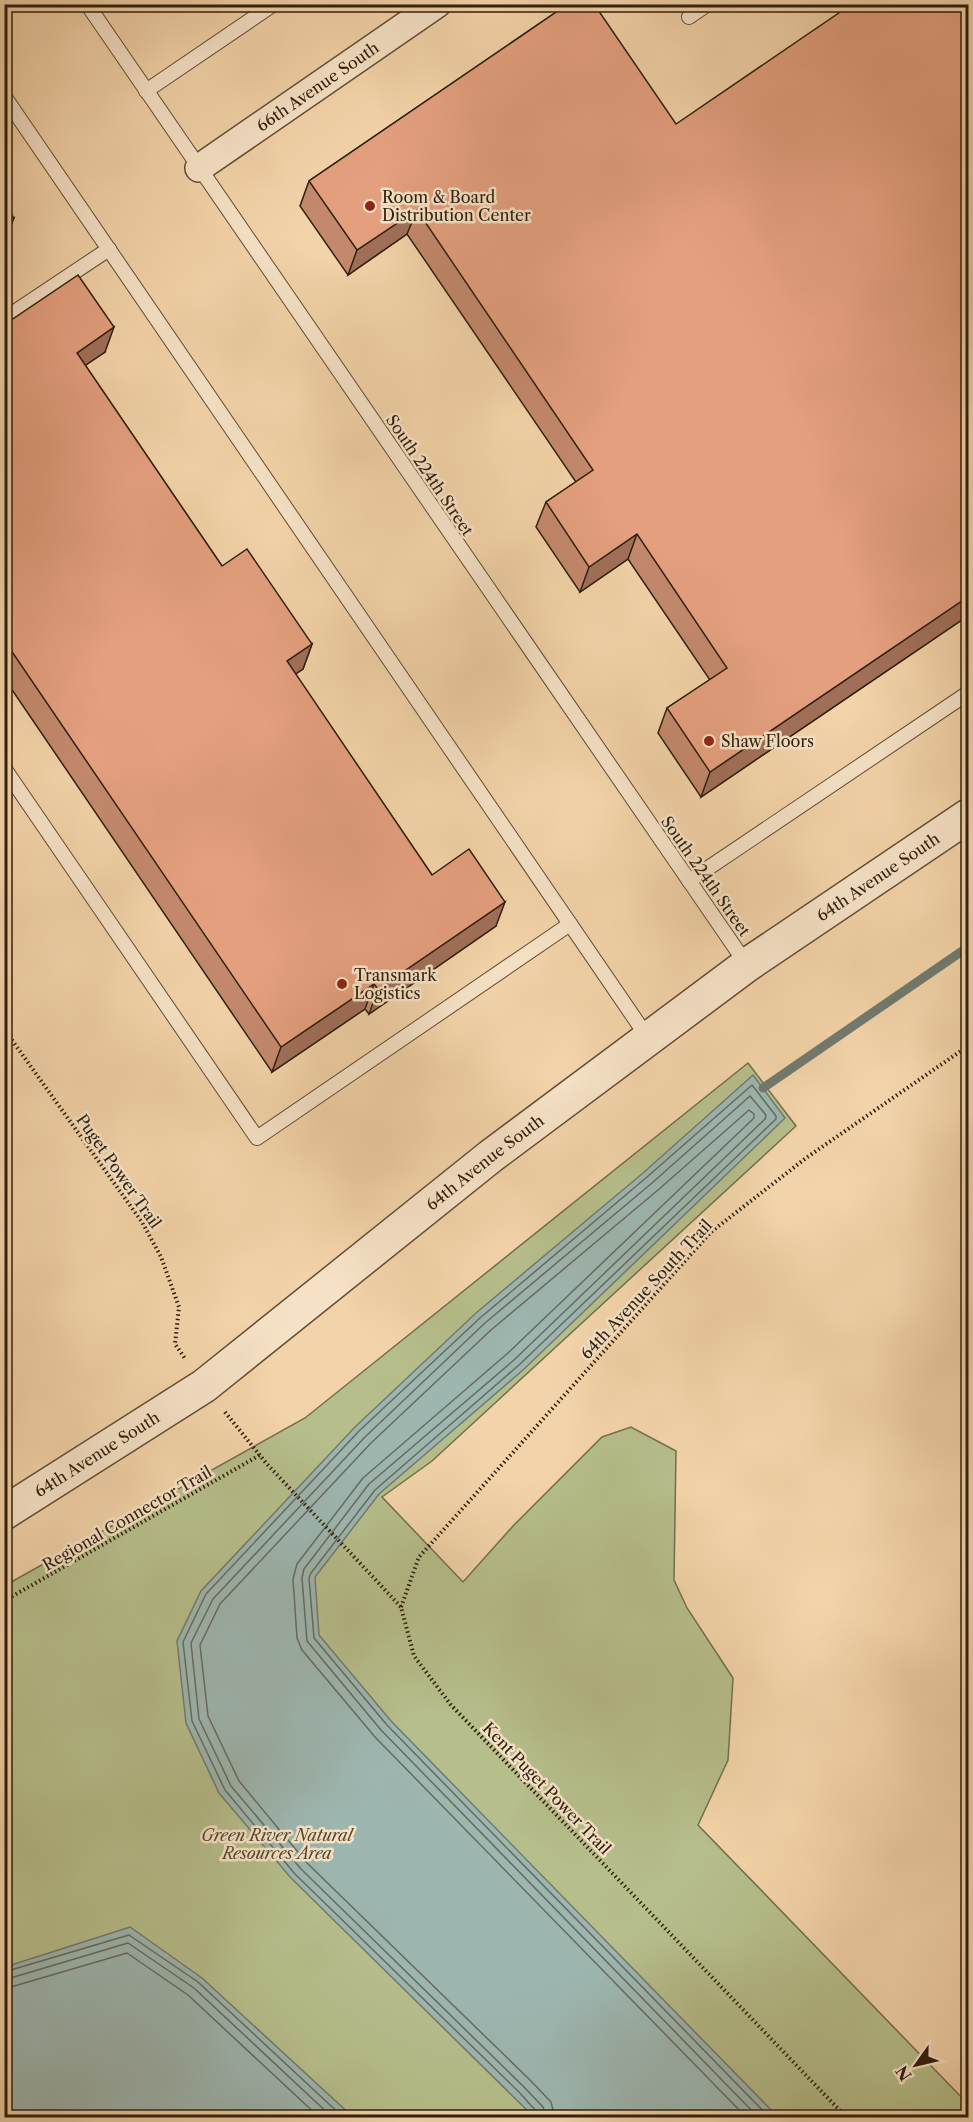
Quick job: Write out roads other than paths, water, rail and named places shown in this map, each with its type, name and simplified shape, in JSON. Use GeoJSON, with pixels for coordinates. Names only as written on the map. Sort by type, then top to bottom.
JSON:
{"type":"FeatureCollection","features":[{"type":"Feature","properties":{"kind":"street","name":"66th Avenue South"},"geometry":{"type":"LineString","coordinates":[[199,168],[437,4]]}},
{"type":"Feature","properties":{"kind":"street","name":"64th Avenue South"},"geometry":{"type":"LineString","coordinates":[[4,1513],[204,1386],[490,1156],[648,1038],[747,965],[969,816]]}},
{"type":"Feature","properties":{"kind":"lane","name":"South 224th Street"},"geometry":{"type":"LineString","coordinates":[[87,4],[747,965]]}},
{"type":"Feature","properties":{"kind":"lane"},"geometry":{"type":"LineString","coordinates":[[146,91],[274,4]]}},
{"type":"Feature","properties":{"kind":"lane"},"geometry":{"type":"LineString","coordinates":[[689,17],[708,4]]}},
{"type":"Feature","properties":{"kind":"lane"},"geometry":{"type":"LineString","coordinates":[[4,96],[648,1038]]}},
{"type":"Feature","properties":{"kind":"lane"},"geometry":{"type":"LineString","coordinates":[[4,319],[109,249]]}},
{"type":"Feature","properties":{"kind":"lane"},"geometry":{"type":"LineString","coordinates":[[689,881],[969,693]]}},
{"type":"Feature","properties":{"kind":"lane"},"geometry":{"type":"LineString","coordinates":[[4,768],[257,1138],[570,924]]}},
{"type":"Feature","properties":{"kind":"water"},"geometry":{"type":"Polygon","coordinates":[[[753,1075],[785,1118],[523,1370],[379,1494],[315,1577],[319,1635],[391,1721],[778,2117],[534,2117],[291,1878],[219,1793],[186,1723],[177,1641],[201,1591],[355,1427],[476,1313],[643,1173],[753,1075]]]}},
{"type":"Feature","properties":{"kind":"water"},"geometry":{"type":"Polygon","coordinates":[[[130,1927],[202,1978],[353,2117],[5,2117],[5,1967],[130,1927]]]}},
{"type":"Feature","properties":{"kind":"waterway"},"geometry":{"type":"LineString","coordinates":[[763,1088],[968,947]]}},
{"type":"Feature","properties":{"kind":"place","name":"Room & Board Distribution Center"},"geometry":{"type":"Point","coordinates":[370,206]}},
{"type":"Feature","properties":{"kind":"place","name":"Shaw Floors"},"geometry":{"type":"Point","coordinates":[709,741]}},
{"type":"Feature","properties":{"kind":"place","name":"Transmark Logistics"},"geometry":{"type":"Point","coordinates":[342,984]}},
{"type":"Feature","properties":{"kind":"park label","name":"Green River Natural Resources Area"},"geometry":{"type":"Point","coordinates":[277,1844]}}]}
